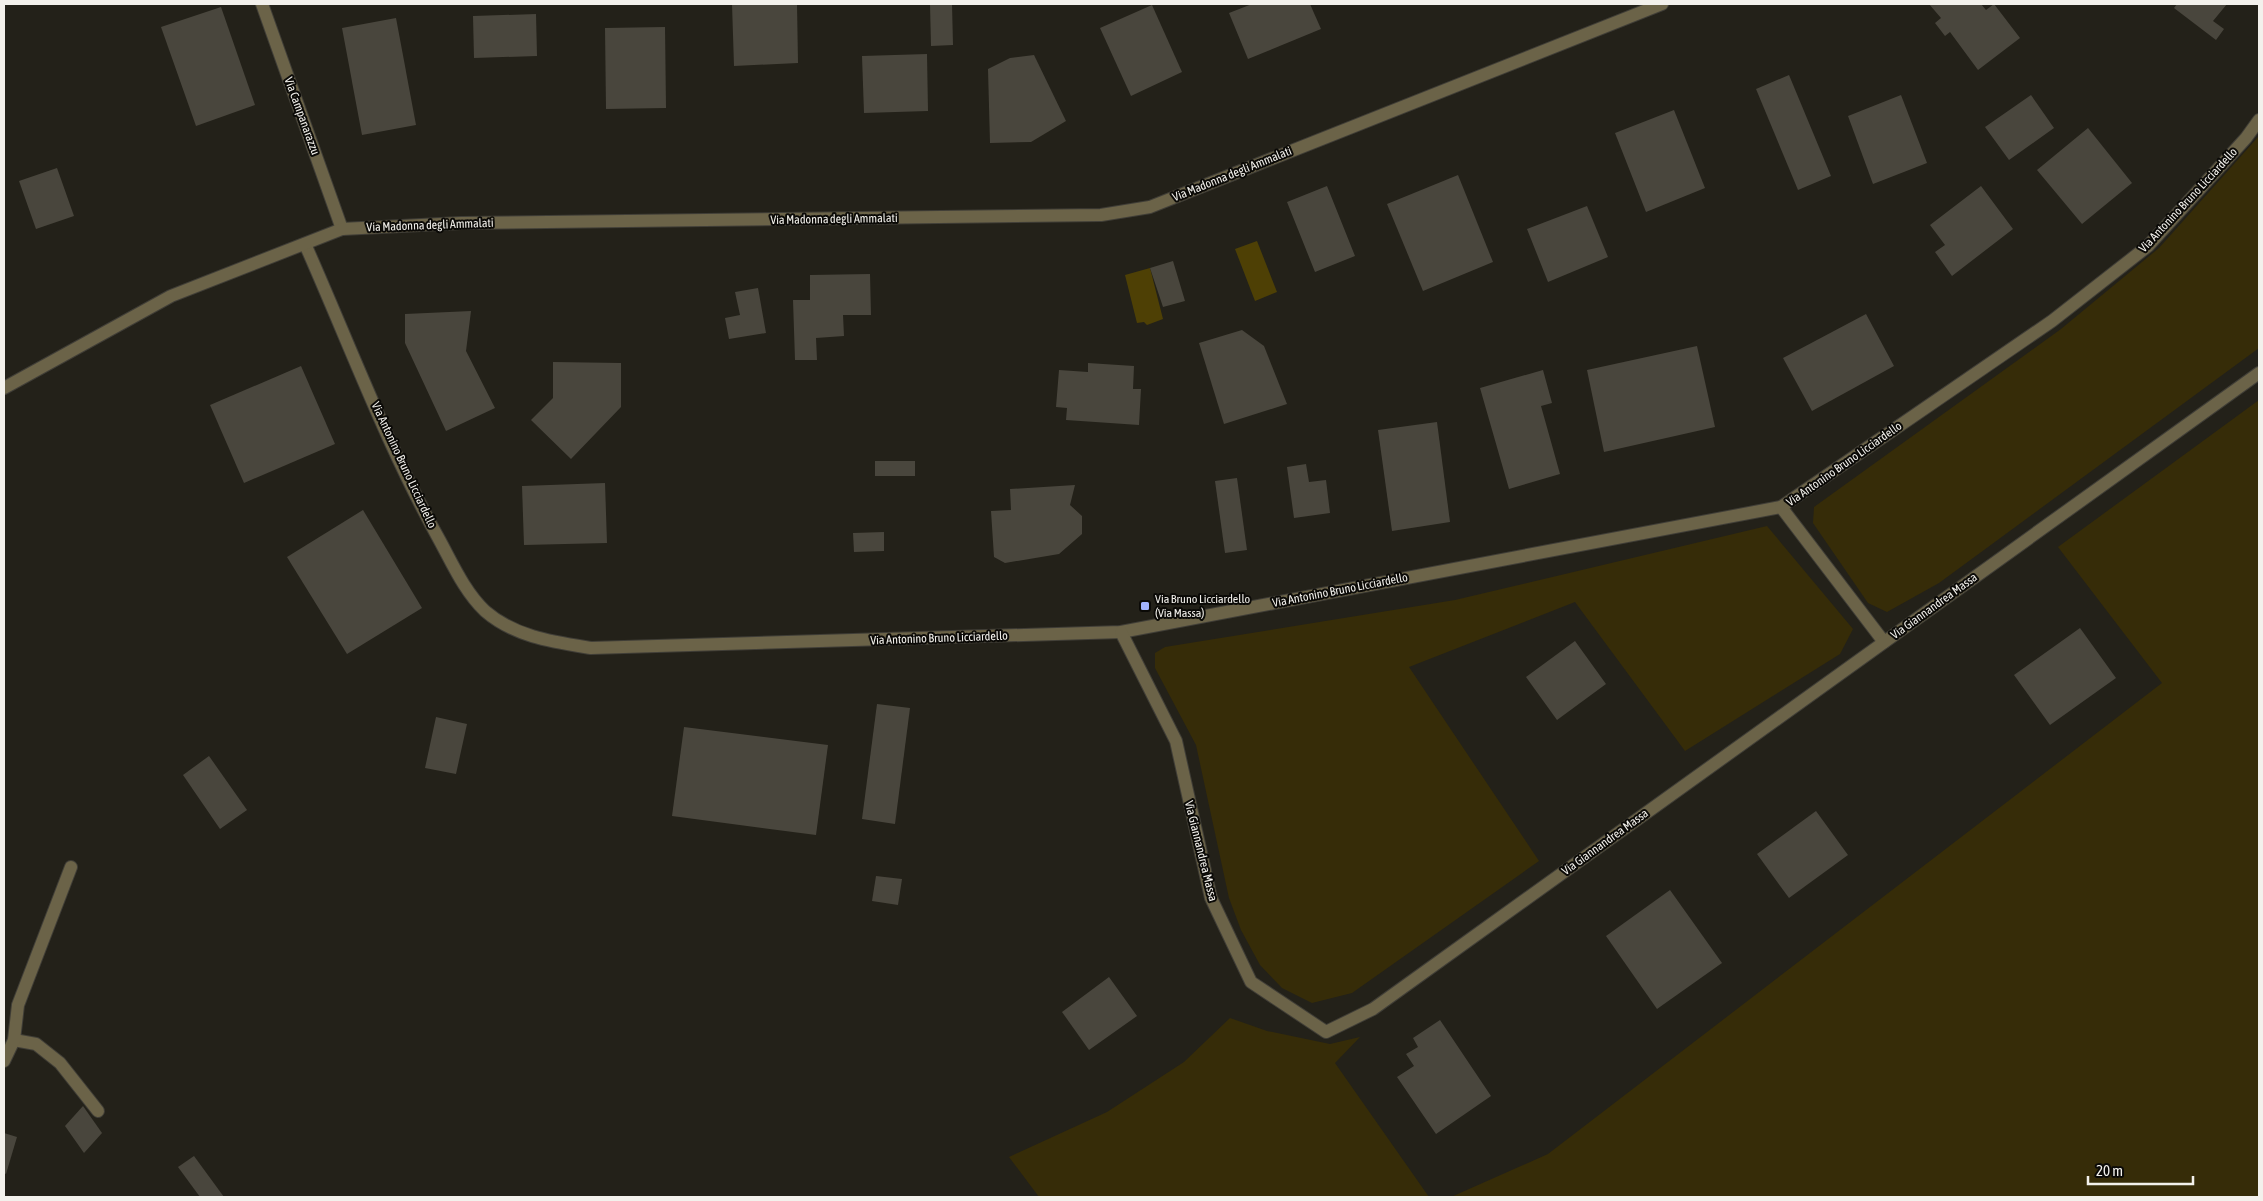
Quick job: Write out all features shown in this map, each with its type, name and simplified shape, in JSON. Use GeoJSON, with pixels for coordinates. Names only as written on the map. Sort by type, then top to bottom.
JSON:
{"type":"FeatureCollection","features":[{"type":"Feature","properties":{"kind":"street","name":"Via Campanarazzu"},"geometry":{"type":"LineString","coordinates":[[262,4],[342,229]]}},
{"type":"Feature","properties":{"kind":"street","name":"Via Madonna degli Ammalati"},"geometry":{"type":"LineString","coordinates":[[4,388],[171,296],[342,229],[461,223],[1101,215],[1150,207],[1662,4]]}},
{"type":"Feature","properties":{"kind":"street","name":"Via Antonino Bruno Licciardello"},"geometry":{"type":"LineString","coordinates":[[305,244],[417,499],[464,586],[484,610],[511,630],[545,640],[591,648],[1121,632],[1782,507],[2052,321],[2148,246],[2246,138],[2259,120]]}},
{"type":"Feature","properties":{"kind":"street","name":"Via Giannandrea Massa"},"geometry":{"type":"LineString","coordinates":[[1121,632],[1176,741],[1210,898],[1251,982],[1326,1032],[1373,1009],[2259,373]]}},
{"type":"Feature","properties":{"kind":"street"},"geometry":{"type":"LineString","coordinates":[[1782,507],[1884,642]]}},
{"type":"Feature","properties":{"kind":"street"},"geometry":{"type":"LineString","coordinates":[[4,1061],[14,1040],[18,1005],[71,867]]}},
{"type":"Feature","properties":{"kind":"street"},"geometry":{"type":"LineString","coordinates":[[14,1040],[36,1044],[60,1063],[98,1111]]}},
{"type":"Feature","properties":{"kind":"shaded area"},"geometry":{"type":"Polygon","coordinates":[[[2259,136],[2259,348],[1939,583],[1887,612],[1868,603],[1813,523],[1814,507],[2061,329],[2159,248],[2259,136]]]}},
{"type":"Feature","properties":{"kind":"shaded area"},"geometry":{"type":"Polygon","coordinates":[[[1257,241],[1277,292],[1255,301],[1235,249],[1257,241]]]}},
{"type":"Feature","properties":{"kind":"shaded area"},"geometry":{"type":"Polygon","coordinates":[[[1150,268],[1163,319],[1147,325],[1144,322],[1137,323],[1125,275],[1150,268]]]}},
{"type":"Feature","properties":{"kind":"shaded area"},"geometry":{"type":"Polygon","coordinates":[[[2259,400],[2259,1197],[1451,1197],[1548,1154],[2162,683],[2058,547],[2259,400]]]}},
{"type":"Feature","properties":{"kind":"shaded area"},"geometry":{"type":"Polygon","coordinates":[[[1767,526],[1853,629],[1840,654],[1685,751],[1575,602],[1409,667],[1539,861],[1352,993],[1312,1003],[1282,988],[1260,965],[1241,930],[1229,898],[1196,745],[1155,668],[1155,653],[1165,647],[1455,600],[1767,526]]]}},
{"type":"Feature","properties":{"kind":"shaded area"},"geometry":{"type":"Polygon","coordinates":[[[1230,1018],[1267,1031],[1330,1044],[1360,1037],[1335,1063],[1429,1197],[1039,1197],[1009,1157],[1107,1112],[1184,1062],[1230,1018]]]}},
{"type":"Feature","properties":{"kind":"building"},"geometry":{"type":"Polygon","coordinates":[[[732,4],[797,4],[798,63],[734,66],[732,4]]]}},
{"type":"Feature","properties":{"kind":"building"},"geometry":{"type":"Polygon","coordinates":[[[930,4],[952,4],[953,45],[931,46],[930,4]]]}},
{"type":"Feature","properties":{"kind":"building"},"geometry":{"type":"Polygon","coordinates":[[[1252,4],[1310,4],[1321,29],[1248,59],[1229,13],[1252,4]]]}},
{"type":"Feature","properties":{"kind":"building"},"geometry":{"type":"Polygon","coordinates":[[[1929,4],[1981,4],[1986,10],[1994,4],[2020,38],[1978,70],[1950,32],[1945,36],[1935,23],[1941,18],[1929,4]]]}},
{"type":"Feature","properties":{"kind":"building"},"geometry":{"type":"Polygon","coordinates":[[[2177,4],[2227,4],[2213,21],[2224,29],[2216,40],[2174,8],[2177,4]]]}},
{"type":"Feature","properties":{"kind":"building"},"geometry":{"type":"Polygon","coordinates":[[[1152,5],[1182,72],[1131,96],[1100,28],[1152,5]]]}},
{"type":"Feature","properties":{"kind":"building"},"geometry":{"type":"Polygon","coordinates":[[[221,7],[255,105],[196,126],[161,27],[221,7]]]}},
{"type":"Feature","properties":{"kind":"building"},"geometry":{"type":"Polygon","coordinates":[[[536,14],[537,56],[474,58],[473,16],[536,14]]]}},
{"type":"Feature","properties":{"kind":"building"},"geometry":{"type":"Polygon","coordinates":[[[396,18],[416,125],[362,135],[342,28],[396,18]]]}},
{"type":"Feature","properties":{"kind":"building"},"geometry":{"type":"Polygon","coordinates":[[[665,27],[666,108],[606,109],[605,28],[665,27]]]}},
{"type":"Feature","properties":{"kind":"building"},"geometry":{"type":"Polygon","coordinates":[[[927,54],[928,111],[864,113],[862,56],[927,54]]]}},
{"type":"Feature","properties":{"kind":"building"},"geometry":{"type":"Polygon","coordinates":[[[1034,55],[1066,121],[1031,142],[990,143],[988,69],[1010,58],[1034,55]]]}},
{"type":"Feature","properties":{"kind":"building"},"geometry":{"type":"Polygon","coordinates":[[[1789,75],[1831,176],[1798,190],[1756,89],[1789,75]]]}},
{"type":"Feature","properties":{"kind":"building"},"geometry":{"type":"Polygon","coordinates":[[[1901,95],[1927,163],[1873,184],[1848,116],[1901,95]]]}},
{"type":"Feature","properties":{"kind":"building"},"geometry":{"type":"Polygon","coordinates":[[[2031,95],[2054,128],[2009,160],[1985,127],[2031,95]]]}},
{"type":"Feature","properties":{"kind":"building"},"geometry":{"type":"Polygon","coordinates":[[[1674,110],[1705,188],[1646,212],[1615,133],[1674,110]]]}},
{"type":"Feature","properties":{"kind":"building"},"geometry":{"type":"Polygon","coordinates":[[[2088,128],[2132,183],[2082,224],[2037,170],[2088,128]]]}},
{"type":"Feature","properties":{"kind":"building"},"geometry":{"type":"Polygon","coordinates":[[[57,168],[74,216],[36,229],[19,181],[57,168]]]}},
{"type":"Feature","properties":{"kind":"building"},"geometry":{"type":"Polygon","coordinates":[[[1458,175],[1493,262],[1423,291],[1387,204],[1458,175]]]}},
{"type":"Feature","properties":{"kind":"building"},"geometry":{"type":"Polygon","coordinates":[[[1327,186],[1355,256],[1315,272],[1287,202],[1327,186]]]}},
{"type":"Feature","properties":{"kind":"building"},"geometry":{"type":"Polygon","coordinates":[[[1981,186],[2013,229],[1952,276],[1935,252],[1945,245],[1930,225],[1981,186]]]}},
{"type":"Feature","properties":{"kind":"building"},"geometry":{"type":"Polygon","coordinates":[[[1587,206],[1608,257],[1548,282],[1527,229],[1587,206]]]}},
{"type":"Feature","properties":{"kind":"building"},"geometry":{"type":"Polygon","coordinates":[[[1173,261],[1185,301],[1163,307],[1150,268],[1173,261]]]}},
{"type":"Feature","properties":{"kind":"building"},"geometry":{"type":"Polygon","coordinates":[[[870,274],[871,315],[843,315],[844,336],[816,338],[817,360],[795,360],[793,300],[810,300],[810,275],[870,274]]]}},
{"type":"Feature","properties":{"kind":"building"},"geometry":{"type":"Polygon","coordinates":[[[758,288],[766,333],[729,339],[725,318],[740,315],[735,292],[758,288]]]}},
{"type":"Feature","properties":{"kind":"building"},"geometry":{"type":"Polygon","coordinates":[[[471,311],[466,351],[495,408],[446,431],[405,343],[405,314],[471,311]]]}},
{"type":"Feature","properties":{"kind":"building"},"geometry":{"type":"Polygon","coordinates":[[[1866,314],[1894,366],[1812,411],[1783,358],[1866,314]]]}},
{"type":"Feature","properties":{"kind":"building"},"geometry":{"type":"Polygon","coordinates":[[[1242,330],[1264,346],[1287,404],[1224,424],[1199,343],[1242,330]]]}},
{"type":"Feature","properties":{"kind":"building"},"geometry":{"type":"Polygon","coordinates":[[[1697,346],[1715,427],[1604,452],[1587,370],[1697,346]]]}},
{"type":"Feature","properties":{"kind":"building"},"geometry":{"type":"Polygon","coordinates":[[[553,362],[621,363],[621,407],[571,459],[531,420],[553,398],[553,362]]]}},
{"type":"Feature","properties":{"kind":"building"},"geometry":{"type":"Polygon","coordinates":[[[1088,363],[1134,366],[1133,389],[1141,389],[1139,425],[1066,420],[1067,408],[1056,407],[1059,370],[1088,372],[1088,363]]]}},
{"type":"Feature","properties":{"kind":"building"},"geometry":{"type":"Polygon","coordinates":[[[301,366],[335,444],[244,483],[210,405],[301,366]]]}},
{"type":"Feature","properties":{"kind":"building"},"geometry":{"type":"Polygon","coordinates":[[[1543,370],[1552,403],[1541,406],[1560,474],[1509,489],[1480,388],[1543,370]]]}},
{"type":"Feature","properties":{"kind":"building"},"geometry":{"type":"Polygon","coordinates":[[[1437,422],[1450,522],[1392,531],[1378,430],[1437,422]]]}},
{"type":"Feature","properties":{"kind":"building"},"geometry":{"type":"Polygon","coordinates":[[[875,461],[915,461],[915,476],[875,476],[875,461]]]}},
{"type":"Feature","properties":{"kind":"building"},"geometry":{"type":"Polygon","coordinates":[[[1306,464],[1309,482],[1326,480],[1330,513],[1294,518],[1287,467],[1306,464]]]}},
{"type":"Feature","properties":{"kind":"building"},"geometry":{"type":"Polygon","coordinates":[[[1237,478],[1247,550],[1225,553],[1215,481],[1237,478]]]}},
{"type":"Feature","properties":{"kind":"building"},"geometry":{"type":"Polygon","coordinates":[[[605,483],[607,543],[524,545],[522,486],[605,483]]]}},
{"type":"Feature","properties":{"kind":"building"},"geometry":{"type":"Polygon","coordinates":[[[1075,485],[1070,505],[1082,516],[1082,534],[1059,554],[1005,563],[994,557],[991,511],[1011,510],[1010,489],[1075,485]]]}},
{"type":"Feature","properties":{"kind":"building"},"geometry":{"type":"Polygon","coordinates":[[[363,510],[422,608],[347,654],[287,557],[363,510]]]}},
{"type":"Feature","properties":{"kind":"building"},"geometry":{"type":"Polygon","coordinates":[[[884,532],[884,551],[854,552],[853,533],[884,532]]]}},
{"type":"Feature","properties":{"kind":"building"},"geometry":{"type":"Polygon","coordinates":[[[2080,628],[2116,678],[2050,725],[2014,675],[2080,628]]]}},
{"type":"Feature","properties":{"kind":"building"},"geometry":{"type":"Polygon","coordinates":[[[1575,641],[1606,684],[1557,720],[1526,677],[1575,641]]]}},
{"type":"Feature","properties":{"kind":"building"},"geometry":{"type":"Polygon","coordinates":[[[877,704],[910,708],[895,824],[862,819],[877,704]]]}},
{"type":"Feature","properties":{"kind":"building"},"geometry":{"type":"Polygon","coordinates":[[[436,717],[467,724],[456,774],[425,768],[436,717]]]}},
{"type":"Feature","properties":{"kind":"building"},"geometry":{"type":"Polygon","coordinates":[[[684,727],[828,745],[816,835],[672,816],[684,727]]]}},
{"type":"Feature","properties":{"kind":"building"},"geometry":{"type":"Polygon","coordinates":[[[209,756],[247,810],[220,829],[183,775],[209,756]]]}},
{"type":"Feature","properties":{"kind":"building"},"geometry":{"type":"Polygon","coordinates":[[[1816,811],[1848,855],[1789,898],[1757,854],[1816,811]]]}},
{"type":"Feature","properties":{"kind":"building"},"geometry":{"type":"Polygon","coordinates":[[[876,876],[902,879],[898,905],[872,901],[876,876]]]}},
{"type":"Feature","properties":{"kind":"building"},"geometry":{"type":"Polygon","coordinates":[[[1670,890],[1722,963],[1657,1009],[1606,936],[1670,890]]]}},
{"type":"Feature","properties":{"kind":"building"},"geometry":{"type":"Polygon","coordinates":[[[1109,977],[1137,1016],[1089,1050],[1062,1012],[1109,977]]]}},
{"type":"Feature","properties":{"kind":"building"},"geometry":{"type":"Polygon","coordinates":[[[1440,1020],[1491,1096],[1436,1134],[1397,1077],[1414,1066],[1406,1054],[1418,1047],[1413,1038],[1440,1020]]]}},
{"type":"Feature","properties":{"kind":"building"},"geometry":{"type":"Polygon","coordinates":[[[83,1106],[102,1133],[84,1153],[65,1126],[83,1106]]]}},
{"type":"Feature","properties":{"kind":"building"},"geometry":{"type":"Polygon","coordinates":[[[4,1133],[17,1137],[6,1174],[4,1173],[4,1133]]]}},
{"type":"Feature","properties":{"kind":"building"},"geometry":{"type":"Polygon","coordinates":[[[194,1156],[224,1197],[200,1197],[178,1167],[194,1156]]]}},
{"type":"Feature","properties":{"kind":"place","name":"Via Bruno Licciardello (Via Massa)"},"geometry":{"type":"Point","coordinates":[1145,606]}}]}
